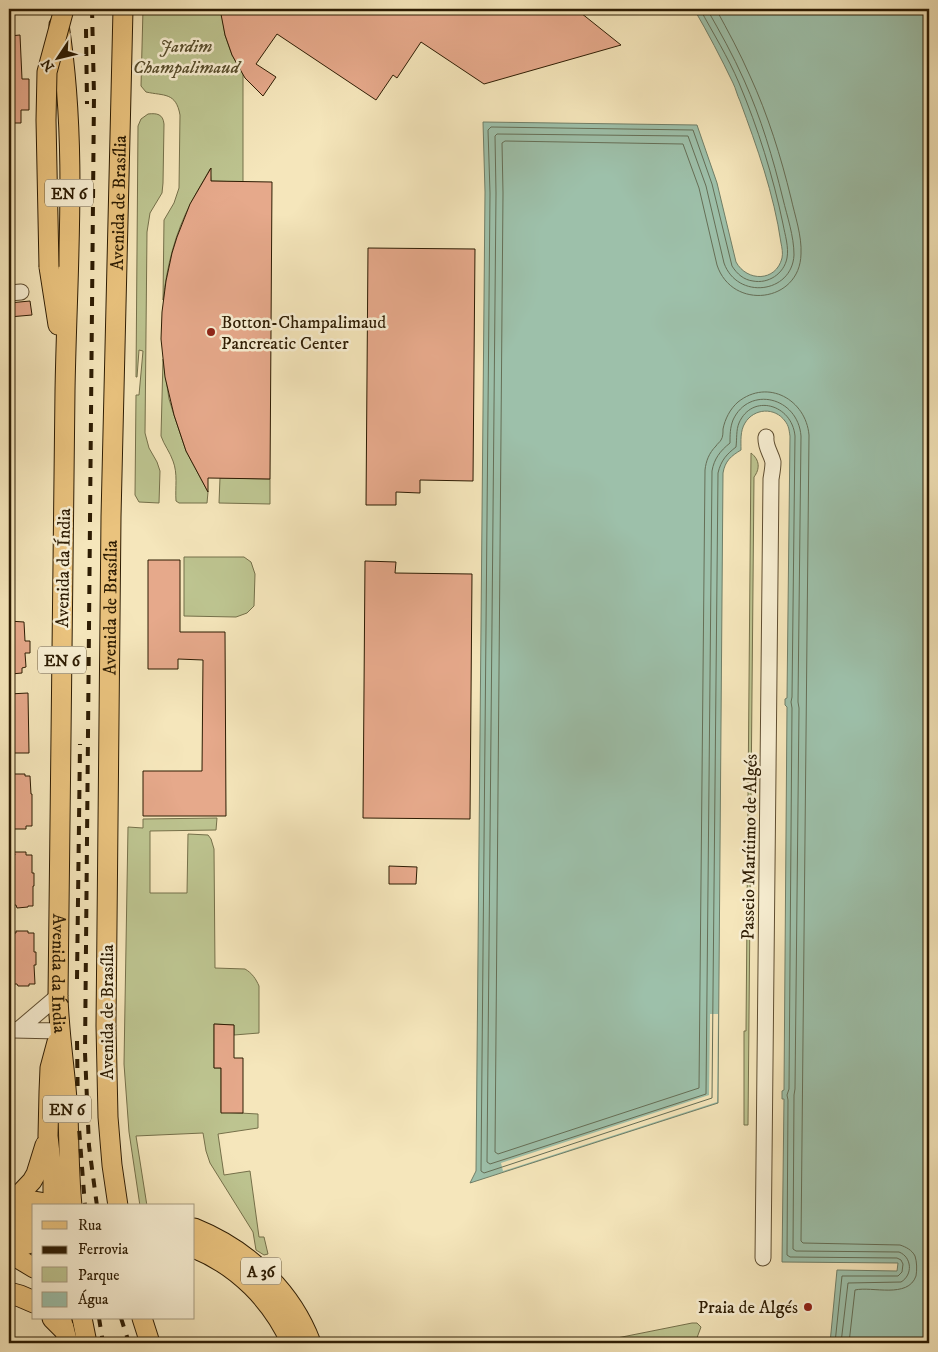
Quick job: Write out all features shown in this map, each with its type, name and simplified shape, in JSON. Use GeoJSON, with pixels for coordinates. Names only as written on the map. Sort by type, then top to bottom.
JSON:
{"type":"FeatureCollection","features":[{"type":"Feature","properties":{"kind":"highway"},"geometry":{"type":"LineString","coordinates":[[9,1233],[32,1226]]}},
{"type":"Feature","properties":{"kind":"highway","name":"A 36"},"geometry":{"type":"LineString","coordinates":[[195,1229],[236,1251],[260,1270],[282,1293],[298,1318],[300,1341]]}},
{"type":"Feature","properties":{"kind":"highway"},"geometry":{"type":"LineString","coordinates":[[9,1249],[32,1242]]}},
{"type":"Feature","properties":{"kind":"highway","name":"A 36"},"geometry":{"type":"LineString","coordinates":[[195,1248],[226,1264],[256,1289],[273,1309],[286,1330],[300,1341]]}},
{"type":"Feature","properties":{"kind":"highway"},"geometry":{"type":"LineString","coordinates":[[9,1293],[32,1301]]}},
{"type":"Feature","properties":{"kind":"main road","name":"Avenida da Índia"},"geometry":{"type":"LineString","coordinates":[[57,9],[64,58],[69,119],[70,168],[65,379],[58,996],[59,1031],[68,1113],[71,1198]]}},
{"type":"Feature","properties":{"kind":"main road"},"geometry":{"type":"LineString","coordinates":[[64,9],[47,72],[46,120],[49,267],[65,379]]}},
{"type":"Feature","properties":{"kind":"main road","name":"Avenida de Brasília"},"geometry":{"type":"LineString","coordinates":[[118,1204],[108,1117],[106,1017],[112,507],[123,9]]}},
{"type":"Feature","properties":{"kind":"main road","name":"EN 6"},"geometry":{"type":"LineString","coordinates":[[51,1204],[53,1180],[48,1136],[50,1068],[59,1031]]}},
{"type":"Feature","properties":{"kind":"main road"},"geometry":{"type":"LineString","coordinates":[[12,1198],[32,1181],[48,1136]]}},
{"type":"Feature","properties":{"kind":"main road"},"geometry":{"type":"LineString","coordinates":[[12,1198],[45,1204]]}},
{"type":"Feature","properties":{"kind":"main road"},"geometry":{"type":"LineString","coordinates":[[54,1204],[71,1198]]}},
{"type":"Feature","properties":{"kind":"main road"},"geometry":{"type":"LineString","coordinates":[[9,1216],[32,1213]]}},
{"type":"Feature","properties":{"kind":"main road"},"geometry":{"type":"LineString","coordinates":[[9,1253],[32,1267]]}},
{"type":"Feature","properties":{"kind":"main road"},"geometry":{"type":"LineString","coordinates":[[82,1320],[87,1343]]}},
{"type":"Feature","properties":{"kind":"main road"},"geometry":{"type":"LineString","coordinates":[[143,1320],[150,1343]]}},
{"type":"Feature","properties":{"kind":"street","name":"Passeio Marítimo de Algés"},"geometry":{"type":"LineString","coordinates":[[763,1258],[771,479],[773,469],[772,460],[766,446],[766,437]]}},
{"type":"Feature","properties":{"kind":"street"},"geometry":{"type":"LineString","coordinates":[[13,1030],[58,996]]}},
{"type":"Feature","properties":{"kind":"street"},"geometry":{"type":"LineString","coordinates":[[13,1030],[59,1031]]}},
{"type":"Feature","properties":{"kind":"green space","name":"Jardim Champalimaud"},"geometry":{"type":"Polygon","coordinates":[[[143,9],[221,9],[225,35],[232,55],[243,74],[243,182],[211,181],[210,169],[185,214],[176,238],[169,262],[163,300],[164,220],[174,203],[179,188],[180,115],[176,102],[168,96],[146,92],[141,86],[143,9]]]}},
{"type":"Feature","properties":{"kind":"green space"},"geometry":{"type":"Polygon","coordinates":[[[148,114],[159,115],[164,124],[162,193],[150,213],[147,232],[145,433],[149,448],[160,471],[159,503],[139,502],[135,495],[136,395],[139,395],[143,351],[139,350],[136,377],[138,126],[141,119],[148,114]]]}},
{"type":"Feature","properties":{"kind":"green space"},"geometry":{"type":"Polygon","coordinates":[[[163,359],[169,399],[186,451],[208,492],[207,503],[179,503],[176,501],[175,466],[161,436],[163,359]]]}},
{"type":"Feature","properties":{"kind":"green space"},"geometry":{"type":"Polygon","coordinates":[[[751,453],[758,465],[754,477],[748,1125],[744,1125],[744,1031],[746,1031],[751,453]]]}},
{"type":"Feature","properties":{"kind":"green space"},"geometry":{"type":"Polygon","coordinates":[[[220,478],[270,479],[270,504],[219,503],[220,478]]]}},
{"type":"Feature","properties":{"kind":"green space"},"geometry":{"type":"Polygon","coordinates":[[[184,557],[244,557],[251,562],[255,574],[254,606],[247,613],[236,617],[184,616],[184,557]]]}},
{"type":"Feature","properties":{"kind":"green space"},"geometry":{"type":"Polygon","coordinates":[[[217,818],[216,830],[150,831],[150,893],[187,893],[188,834],[208,835],[214,849],[215,968],[245,969],[254,976],[259,986],[259,1033],[234,1035],[234,1025],[214,1024],[214,1068],[221,1068],[221,1112],[258,1114],[258,1128],[218,1134],[224,1175],[250,1171],[259,1237],[264,1237],[268,1254],[264,1255],[256,1250],[253,1232],[210,1163],[203,1133],[136,1136],[147,1204],[140,1204],[129,1132],[124,1064],[128,827],[143,828],[143,819],[217,818]]]}},
{"type":"Feature","properties":{"kind":"green space"},"geometry":{"type":"Polygon","coordinates":[[[697,1323],[701,1327],[695,1343],[592,1343],[697,1323]]]}},
{"type":"Feature","properties":{"kind":"water"},"geometry":{"type":"Polygon","coordinates":[[[694,9],[929,9],[929,1343],[830,1343],[837,1270],[897,1271],[898,1263],[782,1262],[784,1099],[782,1099],[782,1091],[784,1090],[787,707],[785,699],[787,698],[790,436],[786,423],[776,413],[759,412],[749,418],[742,429],[741,450],[729,459],[723,473],[718,1103],[470,1183],[476,1171],[485,192],[483,122],[697,125],[717,183],[736,262],[741,269],[754,276],[768,275],[774,272],[782,258],[782,249],[778,225],[759,153],[734,85],[694,9]]]}},
{"type":"Feature","properties":{"kind":"pier"},"geometry":{"type":"Polygon","coordinates":[[[710,1014],[718,1014],[717,1102],[503,1171],[501,1163],[709,1095],[710,1014]]]}},
{"type":"Feature","properties":{"kind":"building"},"geometry":{"type":"Polygon","coordinates":[[[220,9],[576,9],[621,45],[484,84],[421,42],[397,78],[393,75],[376,100],[277,34],[256,64],[276,77],[263,96],[245,78],[232,55],[225,35],[220,9]]]}},
{"type":"Feature","properties":{"kind":"building"},"geometry":{"type":"Polygon","coordinates":[[[20,35],[22,79],[29,79],[29,110],[21,110],[21,123],[9,123],[9,36],[20,35]]]}},
{"type":"Feature","properties":{"kind":"building","name":"Botton-Champalimaud Pancreatic Center"},"geometry":{"type":"Polygon","coordinates":[[[211,168],[211,181],[272,182],[270,479],[208,478],[208,492],[186,451],[174,415],[165,377],[161,339],[162,312],[172,253],[190,204],[211,168]]]}},
{"type":"Feature","properties":{"kind":"building"},"geometry":{"type":"Polygon","coordinates":[[[368,248],[475,249],[473,481],[420,480],[420,493],[396,492],[396,505],[366,505],[368,248]]]}},
{"type":"Feature","properties":{"kind":"building"},"geometry":{"type":"Polygon","coordinates":[[[30,301],[32,315],[9,317],[9,303],[30,301]]]}},
{"type":"Feature","properties":{"kind":"building"},"geometry":{"type":"Polygon","coordinates":[[[148,560],[180,560],[180,632],[225,632],[226,816],[143,816],[143,771],[202,771],[203,660],[178,659],[178,669],[148,669],[148,560]]]}},
{"type":"Feature","properties":{"kind":"building"},"geometry":{"type":"Polygon","coordinates":[[[365,561],[396,562],[395,573],[472,574],[470,819],[363,818],[365,561]]]}},
{"type":"Feature","properties":{"kind":"building"},"geometry":{"type":"Polygon","coordinates":[[[9,621],[24,622],[25,641],[30,641],[30,653],[25,653],[26,667],[22,668],[22,673],[11,674],[11,668],[9,668],[9,621]]]}},
{"type":"Feature","properties":{"kind":"building"},"geometry":{"type":"Polygon","coordinates":[[[28,693],[29,753],[9,753],[9,694],[28,693]]]}},
{"type":"Feature","properties":{"kind":"building"},"geometry":{"type":"Polygon","coordinates":[[[13,774],[30,776],[32,826],[26,826],[26,829],[9,827],[9,777],[13,777],[13,774]]]}},
{"type":"Feature","properties":{"kind":"building"},"geometry":{"type":"Polygon","coordinates":[[[14,852],[26,852],[26,855],[32,855],[32,873],[34,873],[33,906],[17,908],[16,905],[11,905],[11,887],[9,887],[10,855],[15,855],[14,852]]]}},
{"type":"Feature","properties":{"kind":"building"},"geometry":{"type":"Polygon","coordinates":[[[389,866],[417,867],[416,884],[389,884],[389,866]]]}},
{"type":"Feature","properties":{"kind":"building"},"geometry":{"type":"Polygon","coordinates":[[[16,931],[34,933],[34,952],[36,952],[36,965],[34,965],[35,984],[29,984],[29,986],[12,984],[12,966],[10,966],[9,951],[12,951],[11,933],[16,933],[16,931]]]}},
{"type":"Feature","properties":{"kind":"building"},"geometry":{"type":"Polygon","coordinates":[[[214,1024],[234,1025],[234,1058],[243,1058],[243,1113],[221,1113],[221,1068],[214,1068],[214,1024]]]}},
{"type":"Feature","properties":{"kind":"railway"},"geometry":{"type":"LineString","coordinates":[[92,9],[94,95],[85,1053],[89,1146],[97,1204]]}},
{"type":"Feature","properties":{"kind":"railway"},"geometry":{"type":"LineString","coordinates":[[86,29],[87,104]]}},
{"type":"Feature","properties":{"kind":"railway"},"geometry":{"type":"LineString","coordinates":[[77,979],[80,744]]}},
{"type":"Feature","properties":{"kind":"railway"},"geometry":{"type":"LineString","coordinates":[[77,1041],[78,1115],[85,1204]]}},
{"type":"Feature","properties":{"kind":"railway"},"geometry":{"type":"LineString","coordinates":[[99,1320],[103,1343]]}},
{"type":"Feature","properties":{"kind":"railway"},"geometry":{"type":"LineString","coordinates":[[122,1320],[129,1343]]}},
{"type":"Feature","properties":{"kind":"place","name":"Botton-Champalimaud Pancreatic Center"},"geometry":{"type":"Point","coordinates":[211,332]}},
{"type":"Feature","properties":{"kind":"place","name":"Praia de Algés"},"geometry":{"type":"Point","coordinates":[808,1307]}}]}
